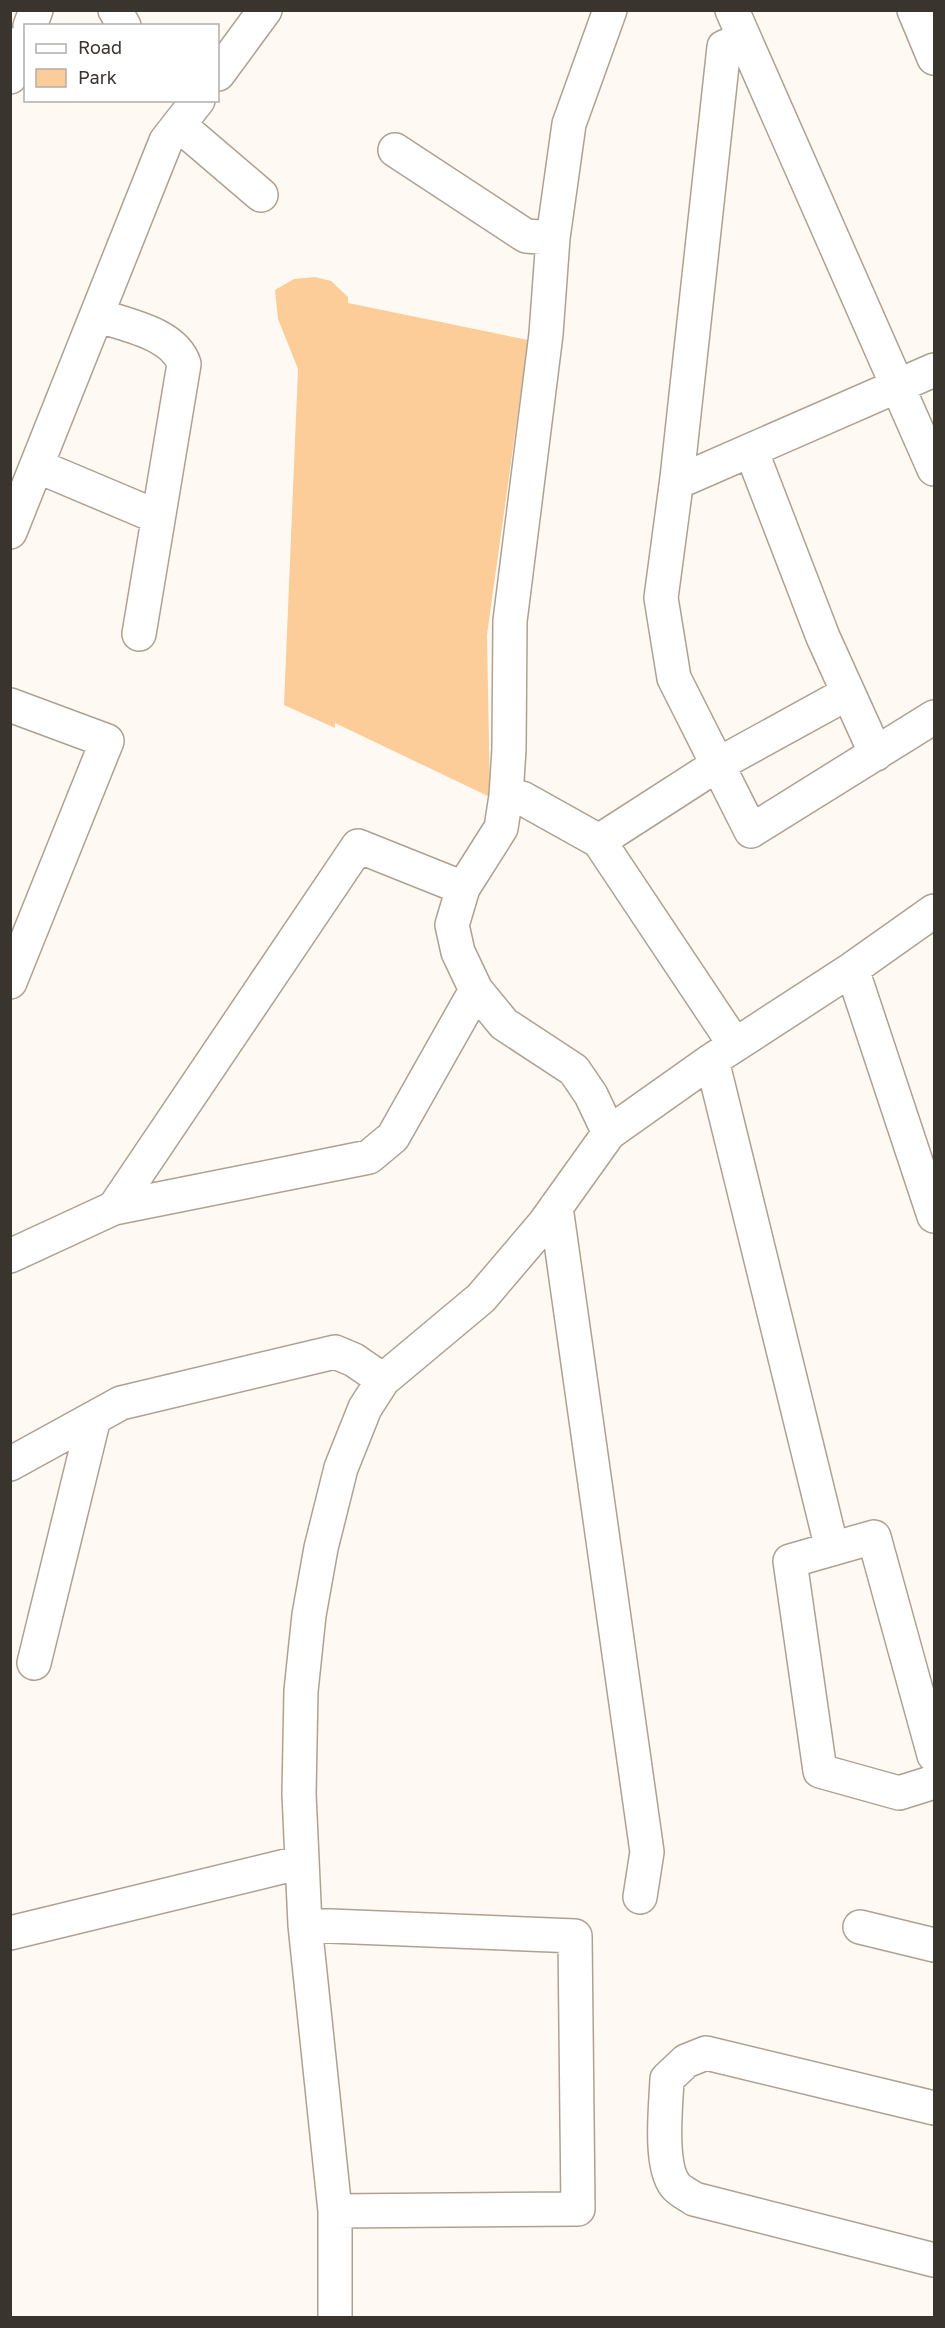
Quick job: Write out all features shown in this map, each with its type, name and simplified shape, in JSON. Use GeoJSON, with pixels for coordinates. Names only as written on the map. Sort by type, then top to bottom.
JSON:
{"type":"FeatureCollection","features":[{"type":"Feature","properties":{"kind":"street"},"geometry":{"type":"LineString","coordinates":[[115,10],[123,24]]}},
{"type":"Feature","properties":{"kind":"street"},"geometry":{"type":"LineString","coordinates":[[219,73],[265,10]]}},
{"type":"Feature","properties":{"kind":"street"},"geometry":{"type":"LineString","coordinates":[[609,1133],[591,1095],[573,1070],[504,1024],[476,990],[458,952],[452,925],[463,888],[501,828],[509,749],[510,621],[546,334],[553,238],[569,124],[610,10]]}},
{"type":"Feature","properties":{"kind":"street"},"geometry":{"type":"LineString","coordinates":[[914,10],[934,58]]}},
{"type":"Feature","properties":{"kind":"street"},"geometry":{"type":"LineString","coordinates":[[738,25],[934,469]]}},
{"type":"Feature","properties":{"kind":"street"},"geometry":{"type":"LineString","coordinates":[[738,25],[724,47],[662,598],[674,678],[751,831],[934,717]]}},
{"type":"Feature","properties":{"kind":"street"},"geometry":{"type":"LineString","coordinates":[[10,77],[24,43]]}},
{"type":"Feature","properties":{"kind":"street"},"geometry":{"type":"LineString","coordinates":[[10,532],[166,141],[185,111],[261,195]]}},
{"type":"Feature","properties":{"kind":"street"},"geometry":{"type":"LineString","coordinates":[[395,150],[526,236],[553,238]]}},
{"type":"Feature","properties":{"kind":"street"},"geometry":{"type":"LineString","coordinates":[[97,315],[173,345],[180,354],[183,364],[139,634]]}},
{"type":"Feature","properties":{"kind":"street"},"geometry":{"type":"LineString","coordinates":[[677,478],[687,478],[934,370]]}},
{"type":"Feature","properties":{"kind":"street"},"geometry":{"type":"LineString","coordinates":[[751,450],[823,637],[876,754]]}},
{"type":"Feature","properties":{"kind":"street"},"geometry":{"type":"LineString","coordinates":[[37,466],[158,517]]}},
{"type":"Feature","properties":{"kind":"street"},"geometry":{"type":"LineString","coordinates":[[599,841],[717,765],[848,693]]}},
{"type":"Feature","properties":{"kind":"street"},"geometry":{"type":"LineString","coordinates":[[10,705],[107,741],[10,982]]}},
{"type":"Feature","properties":{"kind":"street"},"geometry":{"type":"LineString","coordinates":[[506,796],[522,798],[599,841],[723,1052],[832,1549]]}},
{"type":"Feature","properties":{"kind":"street"},"geometry":{"type":"LineString","coordinates":[[114,1208],[358,846],[463,888]]}},
{"type":"Feature","properties":{"kind":"street"},"geometry":{"type":"LineString","coordinates":[[335,2318],[335,2211],[305,1925],[299,1794],[301,1691],[309,1615],[321,1548],[341,1468],[365,1408],[383,1380],[481,1298],[544,1224],[609,1133],[723,1052],[852,969],[934,912]]}},
{"type":"Feature","properties":{"kind":"street"},"geometry":{"type":"LineString","coordinates":[[852,969],[934,1215]]}},
{"type":"Feature","properties":{"kind":"street"},"geometry":{"type":"LineString","coordinates":[[10,1256],[114,1208],[369,1158],[393,1137],[476,990]]}},
{"type":"Feature","properties":{"kind":"street"},"geometry":{"type":"LineString","coordinates":[[556,1207],[647,1852],[640,1897]]}},
{"type":"Feature","properties":{"kind":"street"},"geometry":{"type":"LineString","coordinates":[[10,1464],[121,1403],[335,1352],[354,1360],[383,1380]]}},
{"type":"Feature","properties":{"kind":"street"},"geometry":{"type":"LineString","coordinates":[[34,1663],[94,1418]]}},
{"type":"Feature","properties":{"kind":"street"},"geometry":{"type":"LineString","coordinates":[[934,1755],[874,1537],[790,1561],[820,1771],[899,1793],[934,1782]]}},
{"type":"Feature","properties":{"kind":"street"},"geometry":{"type":"LineString","coordinates":[[10,1933],[302,1862]]}},
{"type":"Feature","properties":{"kind":"street"},"geometry":{"type":"LineString","coordinates":[[305,1925],[575,1936],[578,2209],[335,2211]]}},
{"type":"Feature","properties":{"kind":"street"},"geometry":{"type":"LineString","coordinates":[[860,1927],[934,1945]]}},
{"type":"Feature","properties":{"kind":"street"},"geometry":{"type":"LineString","coordinates":[[934,2108],[706,2053],[686,2061],[667,2079],[665,2143],[668,2166],[675,2186],[694,2199],[934,2260]]}},
{"type":"Feature","properties":{"kind":"green space"},"geometry":{"type":"Polygon","coordinates":[[[315,277],[331,281],[348,297],[348,303],[528,340],[487,635],[490,797],[335,723],[335,728],[284,705],[298,369],[278,319],[275,290],[294,279],[315,277]]]}}]}
